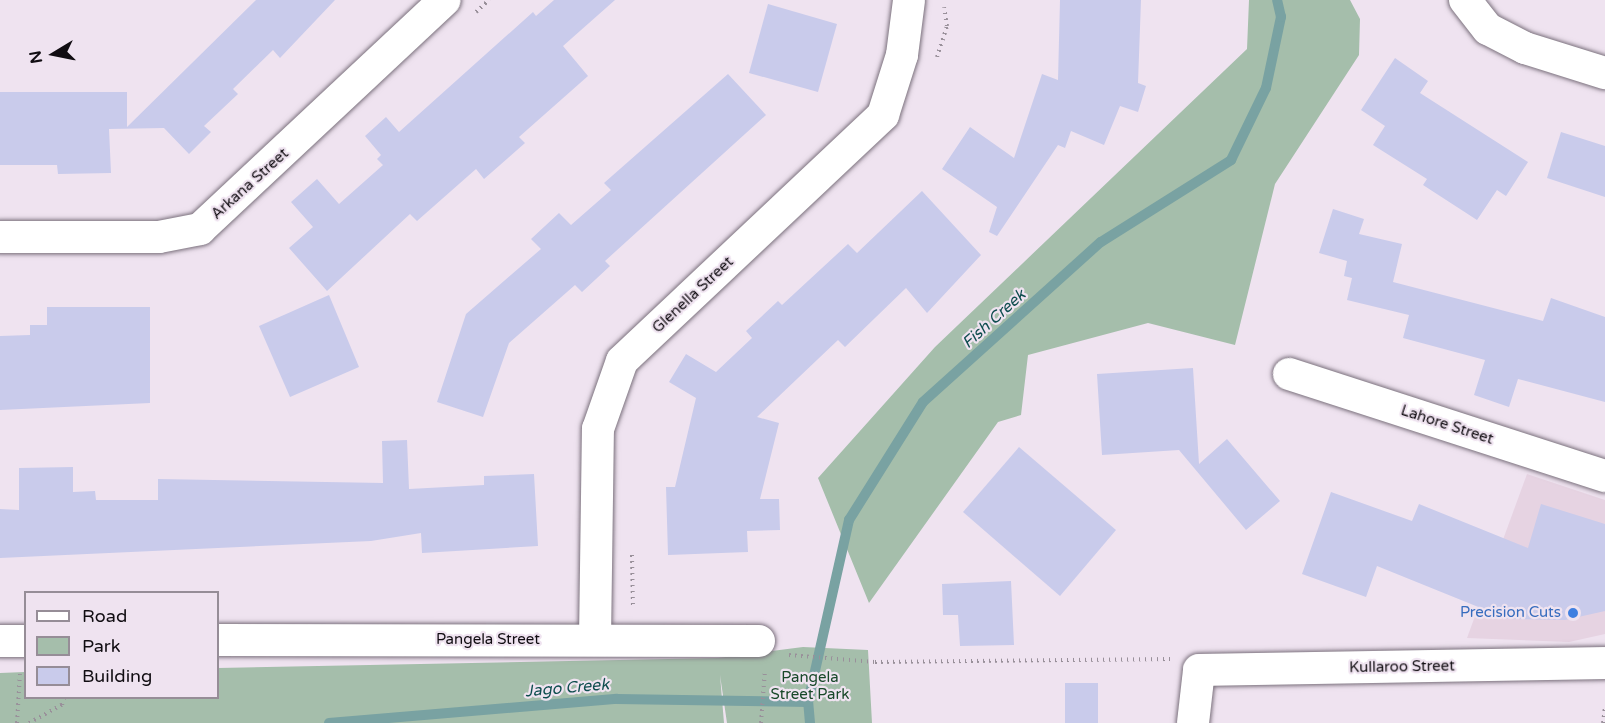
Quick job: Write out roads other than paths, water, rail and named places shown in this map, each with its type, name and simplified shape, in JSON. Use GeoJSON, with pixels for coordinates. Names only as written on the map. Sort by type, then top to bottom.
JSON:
{"type":"FeatureCollection","features":[{"type":"Feature","properties":{"kind":"street","name":"Arkana Street"},"geometry":{"type":"LineString","coordinates":[[0,237],[159,237],[200,229],[445,0]]}},
{"type":"Feature","properties":{"kind":"street","name":"Glenella Street"},"geometry":{"type":"LineString","coordinates":[[595,640],[598,429],[622,361],[883,115],[902,55],[909,0]]}},
{"type":"Feature","properties":{"kind":"street"},"geometry":{"type":"LineString","coordinates":[[1465,0],[1488,29],[1525,48],[1605,73]]}},
{"type":"Feature","properties":{"kind":"street","name":"Lahore Street"},"geometry":{"type":"LineString","coordinates":[[1289,374],[1605,476]]}},
{"type":"Feature","properties":{"kind":"street","name":"Pangela Street"},"geometry":{"type":"LineString","coordinates":[[219,640],[759,641]]}},
{"type":"Feature","properties":{"kind":"street","name":"Kullaroo Street"},"geometry":{"type":"LineString","coordinates":[[1193,723],[1198,670],[1605,663]]}},
{"type":"Feature","properties":{"kind":"waterway","name":"Fish Creek"},"geometry":{"type":"LineString","coordinates":[[810,723],[808,702],[849,520],[923,402],[1101,242],[1231,160],[1266,88],[1281,17],[1277,0]]}},
{"type":"Feature","properties":{"kind":"waterway","name":"Jago Creek"},"geometry":{"type":"LineString","coordinates":[[329,723],[617,699],[808,702]]}},
{"type":"Feature","properties":{"kind":"place","name":"Precision Cuts"},"geometry":{"type":"Point","coordinates":[1573,613]}},
{"type":"Feature","properties":{"kind":"park label","name":"Pangela Street Park"},"geometry":{"type":"Point","coordinates":[810,686]}}]}
